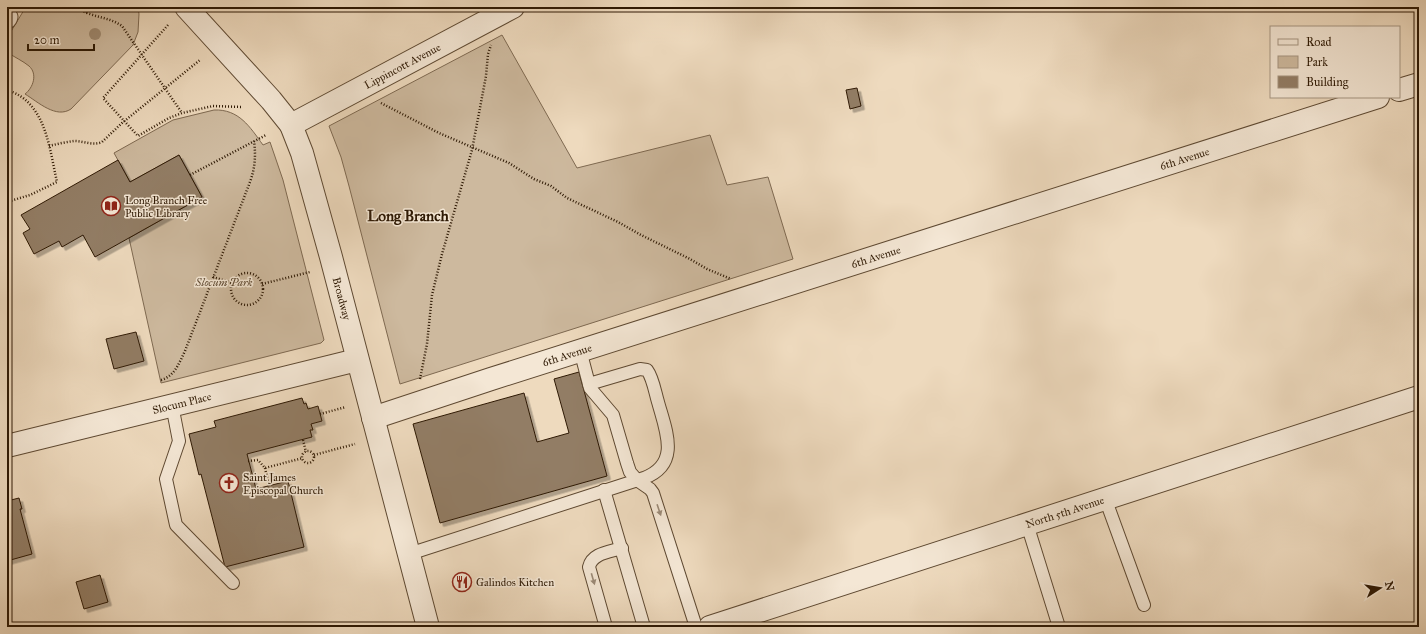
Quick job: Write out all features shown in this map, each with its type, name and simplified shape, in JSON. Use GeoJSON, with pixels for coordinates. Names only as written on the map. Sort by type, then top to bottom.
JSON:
{"type":"FeatureCollection","features":[{"type":"Feature","properties":{"kind":"street","name":"Broadway"},"geometry":{"type":"LineString","coordinates":[[186,7],[271,100],[291,125],[304,160],[331,257],[428,627]]}},
{"type":"Feature","properties":{"kind":"street","name":"Lippincott Avenue"},"geometry":{"type":"LineString","coordinates":[[291,125],[513,7]]}},
{"type":"Feature","properties":{"kind":"street"},"geometry":{"type":"LineString","coordinates":[[1400,90],[1419,84]]}},
{"type":"Feature","properties":{"kind":"street","name":"6th Avenue"},"geometry":{"type":"LineString","coordinates":[[373,418],[580,350],[1375,98]]}},
{"type":"Feature","properties":{"kind":"street","name":"Slocum Place"},"geometry":{"type":"LineString","coordinates":[[7,446],[357,360]]}},
{"type":"Feature","properties":{"kind":"street","name":"North 5th Avenue"},"geometry":{"type":"LineString","coordinates":[[710,627],[1419,397]]}},
{"type":"Feature","properties":{"kind":"lane"},"geometry":{"type":"LineString","coordinates":[[580,350],[589,384],[594,393],[613,414],[626,463],[630,472],[653,493],[696,627]]}},
{"type":"Feature","properties":{"kind":"lane"},"geometry":{"type":"LineString","coordinates":[[408,554],[652,475],[659,470],[668,455],[667,437],[647,370],[640,369],[589,384]]}},
{"type":"Feature","properties":{"kind":"lane"},"geometry":{"type":"LineString","coordinates":[[172,405],[179,441],[166,479],[176,525],[233,583]]}},
{"type":"Feature","properties":{"kind":"lane"},"geometry":{"type":"LineString","coordinates":[[604,490],[644,627]]}},
{"type":"Feature","properties":{"kind":"lane"},"geometry":{"type":"LineString","coordinates":[[1105,498],[1144,605]]}},
{"type":"Feature","properties":{"kind":"lane"},"geometry":{"type":"LineString","coordinates":[[1027,524],[1059,627]]}},
{"type":"Feature","properties":{"kind":"lane"},"geometry":{"type":"LineString","coordinates":[[606,627],[589,566],[590,561],[594,557],[622,548]]}},
{"type":"Feature","properties":{"kind":"path"},"geometry":{"type":"LineString","coordinates":[[76,7],[85,13],[113,21],[122,26],[182,113]]}},
{"type":"Feature","properties":{"kind":"path"},"geometry":{"type":"LineString","coordinates":[[85,13],[95,7]]}},
{"type":"Feature","properties":{"kind":"path"},"geometry":{"type":"LineString","coordinates":[[168,25],[103,98],[138,136],[169,118],[182,113],[213,106],[242,107]]}},
{"type":"Feature","properties":{"kind":"path"},"geometry":{"type":"LineString","coordinates":[[420,380],[427,344],[432,295],[472,147],[486,76],[488,54],[492,40]]}},
{"type":"Feature","properties":{"kind":"path"},"geometry":{"type":"LineString","coordinates":[[49,146],[72,141],[98,144],[102,142],[124,121],[200,60]]}},
{"type":"Feature","properties":{"kind":"path"},"geometry":{"type":"LineString","coordinates":[[7,90],[13,92],[30,103],[38,114],[49,146],[57,182],[30,195],[7,202]]}},
{"type":"Feature","properties":{"kind":"path"},"geometry":{"type":"LineString","coordinates":[[376,101],[439,133],[509,164],[551,186],[567,198],[618,222],[645,238],[688,258],[707,270],[731,279]]}},
{"type":"Feature","properties":{"kind":"path"},"geometry":{"type":"LineString","coordinates":[[190,175],[266,135]]}},
{"type":"Feature","properties":{"kind":"path"},"geometry":{"type":"LineString","coordinates":[[161,380],[167,378],[180,362],[250,182],[256,159],[254,141]]}},
{"type":"Feature","properties":{"kind":"path"},"geometry":{"type":"LineString","coordinates":[[262,284],[310,272]]}},
{"type":"Feature","properties":{"kind":"path"},"geometry":{"type":"LineString","coordinates":[[250,273],[258,277],[262,284],[262,294],[254,303],[247,304],[238,302],[233,296],[232,283],[237,276],[241,274],[250,273]]}},
{"type":"Feature","properties":{"kind":"path"},"geometry":{"type":"LineString","coordinates":[[213,277],[232,283]]}},
{"type":"Feature","properties":{"kind":"path"},"geometry":{"type":"LineString","coordinates":[[320,414],[346,407]]}},
{"type":"Feature","properties":{"kind":"path"},"geometry":{"type":"LineString","coordinates":[[303,440],[306,452],[303,454],[303,458]]}},
{"type":"Feature","properties":{"kind":"path"},"geometry":{"type":"LineString","coordinates":[[314,455],[355,444]]}},
{"type":"Feature","properties":{"kind":"path"},"geometry":{"type":"LineString","coordinates":[[306,452],[310,451],[314,455]]}},
{"type":"Feature","properties":{"kind":"path"},"geometry":{"type":"LineString","coordinates":[[303,458],[304,461],[309,463],[314,459],[314,455]]}},
{"type":"Feature","properties":{"kind":"path"},"geometry":{"type":"LineString","coordinates":[[266,468],[303,458]]}},
{"type":"Feature","properties":{"kind":"path"},"geometry":{"type":"LineString","coordinates":[[248,461],[258,460],[266,468],[269,486]]}},
{"type":"Feature","properties":{"kind":"green space"},"geometry":{"type":"Polygon","coordinates":[[[28,7],[138,7],[138,32],[133,45],[71,109],[65,112],[53,111],[25,94],[32,85],[34,77],[32,69],[27,64],[7,52],[7,38],[24,10],[28,7]]]}},
{"type":"Feature","properties":{"kind":"green space"},"geometry":{"type":"Polygon","coordinates":[[[502,35],[577,168],[710,135],[727,185],[768,177],[793,259],[400,384],[349,186],[341,157],[329,126],[502,35]]]}},
{"type":"Feature","properties":{"kind":"green space","name":"Slocum Park"},"geometry":{"type":"Polygon","coordinates":[[[214,110],[223,110],[237,116],[243,120],[263,145],[270,142],[283,180],[324,340],[321,343],[161,383],[129,238],[202,197],[179,155],[130,182],[114,153],[173,120],[214,110]]]}},
{"type":"Feature","properties":{"kind":"building"},"geometry":{"type":"Polygon","coordinates":[[[857,88],[861,106],[850,109],[846,90],[857,88]]]}},
{"type":"Feature","properties":{"kind":"building","name":"Long Branch Free Public Library"},"geometry":{"type":"Polygon","coordinates":[[[179,155],[202,197],[95,257],[83,235],[62,247],[59,241],[34,254],[23,233],[30,229],[21,215],[118,160],[130,182],[179,155]]]}},
{"type":"Feature","properties":{"kind":"building"},"geometry":{"type":"Polygon","coordinates":[[[136,332],[144,361],[114,369],[106,339],[136,332]]]}},
{"type":"Feature","properties":{"kind":"building"},"geometry":{"type":"Polygon","coordinates":[[[579,372],[607,476],[440,523],[413,424],[524,393],[537,442],[569,433],[554,379],[579,372]]]}},
{"type":"Feature","properties":{"kind":"building","name":"Saint James Episcopal Church"},"geometry":{"type":"Polygon","coordinates":[[[302,398],[308,409],[318,406],[322,421],[311,424],[313,430],[310,430],[312,437],[247,454],[256,489],[288,481],[304,547],[225,567],[189,434],[216,427],[214,421],[302,398]]]}},
{"type":"Feature","properties":{"kind":"building"},"geometry":{"type":"Polygon","coordinates":[[[19,498],[22,509],[20,509],[32,554],[7,561],[7,501],[19,498]]]}},
{"type":"Feature","properties":{"kind":"building"},"geometry":{"type":"Polygon","coordinates":[[[100,575],[108,602],[84,609],[76,582],[100,575]]]}},
{"type":"Feature","properties":{"kind":"place","name":"Long Branch Free Public Library"},"geometry":{"type":"Point","coordinates":[111,206]}},
{"type":"Feature","properties":{"kind":"place","name":"Saint James Episcopal Church"},"geometry":{"type":"Point","coordinates":[229,483]}},
{"type":"Feature","properties":{"kind":"place","name":"Galindos Kitchen"},"geometry":{"type":"Point","coordinates":[462,582]}},
{"type":"Feature","properties":{"kind":"district","name":"Long Branch"},"geometry":{"type":"Point","coordinates":[408,216]}}]}
